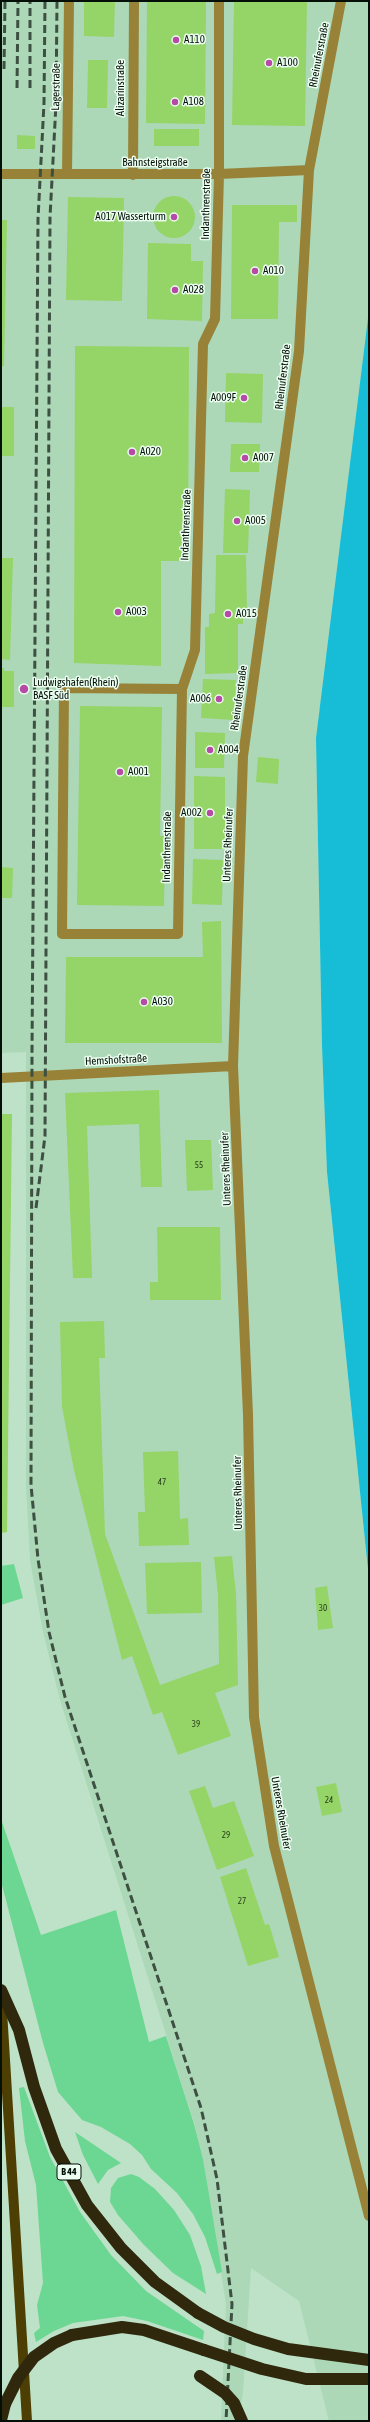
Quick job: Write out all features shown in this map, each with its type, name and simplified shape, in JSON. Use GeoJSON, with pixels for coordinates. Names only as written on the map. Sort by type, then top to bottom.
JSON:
{"type":"FeatureCollection","features":[{"type":"Feature","properties":{"kind":"highway","name":"B 44"},"geometry":{"type":"LineString","coordinates":[[1,1991],[19,2030],[34,2087],[56,2149],[87,2205],[121,2248],[155,2282],[198,2313],[224,2327],[254,2339],[288,2349],[369,2360]]}},
{"type":"Feature","properties":{"kind":"highway"},"geometry":{"type":"LineString","coordinates":[[1,2420],[5,2404],[18,2378],[34,2357],[54,2343],[72,2335],[122,2327],[144,2330],[262,2369],[306,2379],[369,2379]]}},
{"type":"Feature","properties":{"kind":"highway"},"geometry":{"type":"LineString","coordinates":[[200,2376],[225,2393],[234,2403],[242,2421]]}},
{"type":"Feature","properties":{"kind":"main road"},"geometry":{"type":"LineString","coordinates":[[1,1991],[27,2421]]}},
{"type":"Feature","properties":{"kind":"street","name":"Lagerstraße"},"geometry":{"type":"LineString","coordinates":[[67,174],[69,1]]}},
{"type":"Feature","properties":{"kind":"street","name":"Alizarinstraße"},"geometry":{"type":"LineString","coordinates":[[133,175],[134,1]]}},
{"type":"Feature","properties":{"kind":"street","name":"Indanthrenstraße"},"geometry":{"type":"LineString","coordinates":[[182,689],[64,688],[62,934],[178,934],[182,689],[195,650],[204,344],[215,319],[219,174],[219,1]]}},
{"type":"Feature","properties":{"kind":"street","name":"Rheinuferstraße"},"geometry":{"type":"LineString","coordinates":[[243,756],[299,351],[309,170],[341,1]]}},
{"type":"Feature","properties":{"kind":"street","name":"Bahnsteigstraße"},"geometry":{"type":"LineString","coordinates":[[1,174],[219,174],[309,170]]}},
{"type":"Feature","properties":{"kind":"street","name":"Unteres Rheinufer"},"geometry":{"type":"LineString","coordinates":[[243,756],[233,1066],[248,1415],[254,1717],[274,1846],[369,2216]]}},
{"type":"Feature","properties":{"kind":"street","name":"Hemshofstraße"},"geometry":{"type":"LineString","coordinates":[[1,1078],[233,1066]]}},
{"type":"Feature","properties":{"kind":"shaded area"},"geometry":{"type":"Polygon","coordinates":[[[1,1],[369,1],[369,310],[316,738],[322,1046],[327,1172],[369,1579],[369,2421],[329,2421],[299,2301],[251,2268],[243,2393],[238,2421],[221,2421],[226,2304],[203,2159],[195,2126],[60,1700],[43,1632],[30,1560],[26,1485],[26,1052],[1,1053],[1,1]]]}},
{"type":"Feature","properties":{"kind":"green space"},"geometry":{"type":"Polygon","coordinates":[[[14,1564],[23,1598],[1,1605],[1,1566],[14,1564]]]}},
{"type":"Feature","properties":{"kind":"green space"},"geometry":{"type":"Polygon","coordinates":[[[1,1819],[41,1935],[116,1910],[149,2042],[166,2036],[194,2124],[203,2159],[222,2272],[217,2274],[205,2237],[193,2214],[177,2193],[151,2169],[142,2155],[130,2144],[101,2127],[82,2120],[58,2092],[43,2043],[1,1881],[1,1819]]]}},
{"type":"Feature","properties":{"kind":"green space"},"geometry":{"type":"Polygon","coordinates":[[[24,2087],[50,2157],[80,2212],[111,2255],[146,2291],[204,2331],[203,2340],[147,2321],[123,2316],[73,2323],[54,2331],[36,2342],[34,2333],[40,2328],[37,2305],[43,2283],[36,2185],[25,2141],[19,2088],[24,2087]]]}},
{"type":"Feature","properties":{"kind":"green space"},"geometry":{"type":"Polygon","coordinates":[[[75,2132],[121,2163],[108,2170],[98,2184],[83,2155],[75,2132]]]}},
{"type":"Feature","properties":{"kind":"green space"},"geometry":{"type":"Polygon","coordinates":[[[131,2174],[139,2177],[155,2189],[174,2210],[190,2235],[201,2266],[206,2294],[173,2273],[144,2245],[118,2215],[110,2202],[111,2188],[118,2178],[131,2174]]]}},
{"type":"Feature","properties":{"kind":"water"},"geometry":{"type":"Polygon","coordinates":[[[369,310],[369,1579],[327,1172],[322,1046],[316,738],[369,310]]]}},
{"type":"Feature","properties":{"kind":"building"},"geometry":{"type":"Polygon","coordinates":[[[84,1],[115,1],[114,37],[84,36],[84,1]]]}},
{"type":"Feature","properties":{"kind":"building","name":"A110"},"geometry":{"type":"Polygon","coordinates":[[[147,1],[206,1],[205,124],[146,123],[147,1]]]}},
{"type":"Feature","properties":{"kind":"building","name":"A100"},"geometry":{"type":"Polygon","coordinates":[[[234,1],[307,1],[305,126],[232,125],[234,1]]]}},
{"type":"Feature","properties":{"kind":"building"},"geometry":{"type":"Polygon","coordinates":[[[88,60],[108,60],[107,108],[87,108],[88,60]]]}},
{"type":"Feature","properties":{"kind":"building"},"geometry":{"type":"Polygon","coordinates":[[[154,129],[199,129],[199,146],[154,146],[154,129]]]}},
{"type":"Feature","properties":{"kind":"building"},"geometry":{"type":"Polygon","coordinates":[[[17,135],[35,136],[35,149],[17,149],[17,135]]]}},
{"type":"Feature","properties":{"kind":"building","name":"A017 Wasserturm"},"geometry":{"type":"Polygon","coordinates":[[[170,196],[178,196],[186,199],[192,205],[195,217],[192,229],[186,235],[178,238],[170,238],[162,235],[156,229],[153,221],[153,213],[156,205],[162,199],[170,196]]]}},
{"type":"Feature","properties":{"kind":"building"},"geometry":{"type":"Polygon","coordinates":[[[68,197],[124,198],[122,301],[66,300],[68,197]]]}},
{"type":"Feature","properties":{"kind":"building","name":"A010"},"geometry":{"type":"Polygon","coordinates":[[[232,205],[297,205],[297,222],[279,222],[278,319],[231,319],[232,205]]]}},
{"type":"Feature","properties":{"kind":"building"},"geometry":{"type":"Polygon","coordinates":[[[1,220],[7,220],[4,366],[1,366],[1,220]]]}},
{"type":"Feature","properties":{"kind":"building","name":"A028"},"geometry":{"type":"Polygon","coordinates":[[[148,243],[191,244],[191,261],[203,261],[202,321],[147,319],[148,243]]]}},
{"type":"Feature","properties":{"kind":"building","name":"A020"},"geometry":{"type":"Polygon","coordinates":[[[75,346],[189,347],[188,561],[161,561],[161,666],[74,663],[75,346]]]}},
{"type":"Feature","properties":{"kind":"building","name":"A009F"},"geometry":{"type":"Polygon","coordinates":[[[226,373],[263,374],[262,423],[225,422],[226,373]]]}},
{"type":"Feature","properties":{"kind":"building"},"geometry":{"type":"Polygon","coordinates":[[[1,407],[14,407],[14,456],[1,456],[1,407]]]}},
{"type":"Feature","properties":{"kind":"building","name":"A007"},"geometry":{"type":"Polygon","coordinates":[[[231,444],[260,444],[259,472],[230,472],[231,444]]]}},
{"type":"Feature","properties":{"kind":"building","name":"A005"},"geometry":{"type":"Polygon","coordinates":[[[225,489],[250,490],[248,553],[223,553],[225,489]]]}},
{"type":"Feature","properties":{"kind":"building","name":"A015"},"geometry":{"type":"Polygon","coordinates":[[[216,555],[246,555],[247,615],[243,616],[243,624],[238,624],[238,673],[205,674],[205,627],[209,627],[209,614],[215,613],[216,555]]]}},
{"type":"Feature","properties":{"kind":"building"},"geometry":{"type":"Polygon","coordinates":[[[1,558],[13,558],[10,660],[1,659],[1,558]]]}},
{"type":"Feature","properties":{"kind":"building"},"geometry":{"type":"Polygon","coordinates":[[[1,668],[4,668],[4,671],[14,671],[14,707],[1,707],[1,668]]]}},
{"type":"Feature","properties":{"kind":"building","name":"A006"},"geometry":{"type":"Polygon","coordinates":[[[203,679],[236,680],[234,720],[201,718],[203,679]]]}},
{"type":"Feature","properties":{"kind":"building","name":"A001"},"geometry":{"type":"Polygon","coordinates":[[[80,706],[162,707],[160,836],[165,836],[164,906],[77,905],[80,706]]]}},
{"type":"Feature","properties":{"kind":"building","name":"A004"},"geometry":{"type":"Polygon","coordinates":[[[195,732],[225,733],[224,768],[195,768],[195,732]]]}},
{"type":"Feature","properties":{"kind":"building"},"geometry":{"type":"Polygon","coordinates":[[[258,757],[279,759],[278,784],[256,782],[258,757]]]}},
{"type":"Feature","properties":{"kind":"building","name":"A002"},"geometry":{"type":"Polygon","coordinates":[[[194,776],[225,777],[225,849],[194,849],[194,776]]]}},
{"type":"Feature","properties":{"kind":"building"},"geometry":{"type":"Polygon","coordinates":[[[193,859],[223,860],[222,905],[192,904],[193,859]]]}},
{"type":"Feature","properties":{"kind":"building"},"geometry":{"type":"Polygon","coordinates":[[[1,867],[13,868],[12,898],[1,898],[1,867]]]}},
{"type":"Feature","properties":{"kind":"building","name":"A030"},"geometry":{"type":"Polygon","coordinates":[[[221,921],[222,1043],[65,1043],[66,957],[203,957],[202,922],[221,921]]]}},
{"type":"Feature","properties":{"kind":"building"},"geometry":{"type":"Polygon","coordinates":[[[159,1090],[162,1187],[141,1187],[139,1124],[87,1126],[92,1278],[73,1278],[65,1093],[159,1090]]]}},
{"type":"Feature","properties":{"kind":"building"},"geometry":{"type":"Polygon","coordinates":[[[1,1114],[12,1114],[7,1532],[1,1533],[1,1114]]]}},
{"type":"Feature","properties":{"kind":"building"},"geometry":{"type":"Polygon","coordinates":[[[185,1140],[211,1140],[213,1190],[187,1191],[185,1140]]]}},
{"type":"Feature","properties":{"kind":"building"},"geometry":{"type":"Polygon","coordinates":[[[157,1227],[220,1227],[221,1300],[150,1300],[150,1282],[158,1282],[157,1227]]]}},
{"type":"Feature","properties":{"kind":"building"},"geometry":{"type":"Polygon","coordinates":[[[104,1321],[105,1358],[99,1358],[105,1534],[160,1685],[219,1664],[218,1595],[214,1557],[232,1556],[236,1594],[238,1685],[215,1693],[231,1736],[178,1755],[162,1712],[153,1715],[132,1656],[122,1660],[74,1470],[62,1407],[60,1322],[104,1321]]]}},
{"type":"Feature","properties":{"kind":"building"},"geometry":{"type":"Polygon","coordinates":[[[178,1451],[180,1519],[188,1518],[189,1545],[139,1546],[138,1512],[145,1512],[143,1452],[178,1451]]]}},
{"type":"Feature","properties":{"kind":"building"},"geometry":{"type":"Polygon","coordinates":[[[201,1562],[202,1613],[147,1614],[145,1563],[201,1562]]]}},
{"type":"Feature","properties":{"kind":"building"},"geometry":{"type":"Polygon","coordinates":[[[327,1586],[333,1628],[318,1630],[315,1588],[327,1586]]]}},
{"type":"Feature","properties":{"kind":"building"},"geometry":{"type":"Polygon","coordinates":[[[336,1783],[342,1812],[322,1816],[316,1787],[336,1783]]]}},
{"type":"Feature","properties":{"kind":"building"},"geometry":{"type":"Polygon","coordinates":[[[205,1786],[213,1808],[234,1801],[254,1856],[217,1870],[189,1791],[205,1786]]]}},
{"type":"Feature","properties":{"kind":"building"},"geometry":{"type":"Polygon","coordinates":[[[246,1868],[265,1925],[269,1924],[279,1957],[248,1966],[220,1877],[246,1868]]]}},
{"type":"Feature","properties":{"kind":"railway"},"geometry":{"type":"LineString","coordinates":[[4,69],[5,1]]}},
{"type":"Feature","properties":{"kind":"railway"},"geometry":{"type":"LineString","coordinates":[[17,88],[18,1]]}},
{"type":"Feature","properties":{"kind":"railway"},"geometry":{"type":"LineString","coordinates":[[30,1],[30,88]]}},
{"type":"Feature","properties":{"kind":"railway"},"geometry":{"type":"LineString","coordinates":[[45,1],[44,103],[38,219],[32,1052],[31,1485],[38,1559],[49,1632],[65,1697],[201,2108],[217,2179],[232,2304],[226,2421]]}},
{"type":"Feature","properties":{"kind":"railway"},"geometry":{"type":"LineString","coordinates":[[36,1208],[45,1136],[50,217],[56,104],[57,1]]}},
{"type":"Feature","properties":{"kind":"place","name":"A110"},"geometry":{"type":"Point","coordinates":[176,40]}},
{"type":"Feature","properties":{"kind":"place","name":"A100"},"geometry":{"type":"Point","coordinates":[269,63]}},
{"type":"Feature","properties":{"kind":"place","name":"A108"},"geometry":{"type":"Point","coordinates":[175,102]}},
{"type":"Feature","properties":{"kind":"place","name":"A017 Wasserturm"},"geometry":{"type":"Point","coordinates":[174,217]}},
{"type":"Feature","properties":{"kind":"place","name":"A010"},"geometry":{"type":"Point","coordinates":[255,271]}},
{"type":"Feature","properties":{"kind":"place","name":"A028"},"geometry":{"type":"Point","coordinates":[175,290]}},
{"type":"Feature","properties":{"kind":"place","name":"A009F"},"geometry":{"type":"Point","coordinates":[244,398]}},
{"type":"Feature","properties":{"kind":"place","name":"A020"},"geometry":{"type":"Point","coordinates":[132,452]}},
{"type":"Feature","properties":{"kind":"place","name":"A007"},"geometry":{"type":"Point","coordinates":[245,458]}},
{"type":"Feature","properties":{"kind":"place","name":"A005"},"geometry":{"type":"Point","coordinates":[237,521]}},
{"type":"Feature","properties":{"kind":"place","name":"A003"},"geometry":{"type":"Point","coordinates":[118,612]}},
{"type":"Feature","properties":{"kind":"place","name":"A015"},"geometry":{"type":"Point","coordinates":[228,614]}},
{"type":"Feature","properties":{"kind":"place","name":"Ludwigshafen(Rhein) BASF Süd"},"geometry":{"type":"Point","coordinates":[24,689]}},
{"type":"Feature","properties":{"kind":"place","name":"A006"},"geometry":{"type":"Point","coordinates":[219,699]}},
{"type":"Feature","properties":{"kind":"place","name":"A004"},"geometry":{"type":"Point","coordinates":[210,750]}},
{"type":"Feature","properties":{"kind":"place","name":"A001"},"geometry":{"type":"Point","coordinates":[120,772]}},
{"type":"Feature","properties":{"kind":"place","name":"A002"},"geometry":{"type":"Point","coordinates":[210,813]}},
{"type":"Feature","properties":{"kind":"place","name":"A030"},"geometry":{"type":"Point","coordinates":[144,1002]}}]}
